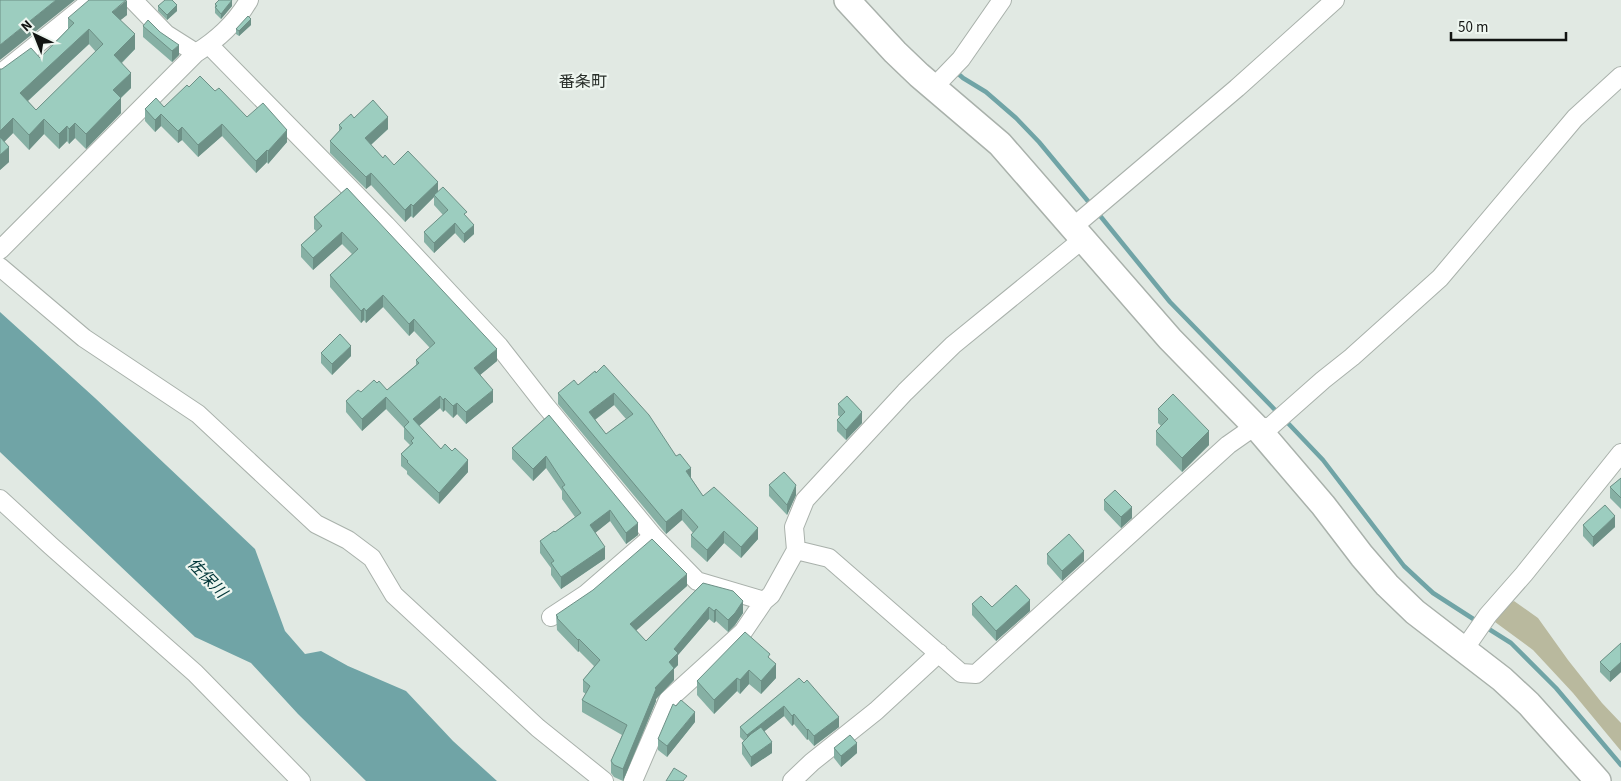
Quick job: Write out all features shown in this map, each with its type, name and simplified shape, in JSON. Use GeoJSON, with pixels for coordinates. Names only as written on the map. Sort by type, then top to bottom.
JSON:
{"type":"FeatureCollection","features":[{"type":"Feature","properties":{"kind":"street"},"geometry":{"type":"LineString","coordinates":[[0,74],[92,0]]}},
{"type":"Feature","properties":{"kind":"street"},"geometry":{"type":"LineString","coordinates":[[133,0],[166,34],[203,49],[386,225],[499,346],[545,405],[654,536],[697,581],[764,601]]}},
{"type":"Feature","properties":{"kind":"street"},"geometry":{"type":"LineString","coordinates":[[0,250],[240,14],[249,0]]}},
{"type":"Feature","properties":{"kind":"street"},"geometry":{"type":"LineString","coordinates":[[847,0],[895,52],[1000,144],[1170,339],[1258,429],[1323,505],[1387,585],[1415,612],[1502,679],[1529,704],[1598,781]]}},
{"type":"Feature","properties":{"kind":"street"},"geometry":{"type":"LineString","coordinates":[[934,87],[960,59],[1002,0]]}},
{"type":"Feature","properties":{"kind":"street"},"geometry":{"type":"LineString","coordinates":[[633,781],[668,700],[743,632],[764,601],[771,595],[796,550],[794,527],[805,500],[905,392],[953,345],[1335,0]]}},
{"type":"Feature","properties":{"kind":"street"},"geometry":{"type":"LineString","coordinates":[[796,550],[829,558],[962,673],[976,674],[1228,445],[1248,431],[1271,426],[1440,278],[1575,118],[1621,76]]}},
{"type":"Feature","properties":{"kind":"street"},"geometry":{"type":"LineString","coordinates":[[0,267],[84,338],[198,414],[316,524],[348,540],[372,558],[394,595],[538,728],[604,781]]}},
{"type":"Feature","properties":{"kind":"street"},"geometry":{"type":"LineString","coordinates":[[1463,650],[1488,615],[1524,574],[1621,452]]}},
{"type":"Feature","properties":{"kind":"street"},"geometry":{"type":"LineString","coordinates":[[0,499],[58,553],[195,673],[301,781]]}},
{"type":"Feature","properties":{"kind":"street"},"geometry":{"type":"LineString","coordinates":[[551,617],[586,594],[654,536]]}},
{"type":"Feature","properties":{"kind":"street"},"geometry":{"type":"LineString","coordinates":[[792,781],[812,762],[876,711],[939,653]]}},
{"type":"Feature","properties":{"kind":"green space"},"geometry":{"type":"Polygon","coordinates":[[[1514,601],[1538,618],[1568,660],[1602,703],[1621,723],[1621,751],[1573,693],[1533,650],[1495,622],[1504,607],[1514,601]]]}},
{"type":"Feature","properties":{"kind":"water","name":"佐保川"},"geometry":{"type":"Polygon","coordinates":[[[0,312],[95,398],[255,549],[285,631],[305,654],[321,651],[348,666],[406,691],[453,741],[497,781],[366,781],[298,714],[251,663],[195,637],[0,452],[0,312]]]}},
{"type":"Feature","properties":{"kind":"building"},"geometry":{"type":"Polygon","coordinates":[[[0,0],[56,0],[0,45],[0,0]]]}},
{"type":"Feature","properties":{"kind":"building"},"geometry":{"type":"Polygon","coordinates":[[[89,0],[126,0],[112,12],[135,34],[114,55],[131,73],[113,90],[121,98],[86,134],[75,123],[69,129],[67,126],[59,134],[44,119],[29,135],[13,118],[0,131],[0,69],[31,48],[40,58],[74,23],[68,18],[89,0]],[[89,29],[20,93],[36,110],[103,44],[89,29]]]}},
{"type":"Feature","properties":{"kind":"building"},"geometry":{"type":"Polygon","coordinates":[[[165,0],[172,0],[177,5],[167,15],[158,6],[165,0]]]}},
{"type":"Feature","properties":{"kind":"building"},"geometry":{"type":"Polygon","coordinates":[[[219,0],[232,0],[221,14],[215,7],[219,0]]]}},
{"type":"Feature","properties":{"kind":"building"},"geometry":{"type":"Polygon","coordinates":[[[248,16],[251,19],[239,31],[236,29],[248,16]]]}},
{"type":"Feature","properties":{"kind":"building"},"geometry":{"type":"Polygon","coordinates":[[[148,20],[160,32],[179,45],[172,51],[143,26],[148,20]]]}},
{"type":"Feature","properties":{"kind":"building"},"geometry":{"type":"Polygon","coordinates":[[[200,76],[215,91],[219,88],[247,117],[263,103],[287,130],[256,161],[222,124],[198,145],[182,127],[178,131],[161,114],[155,120],[145,109],[156,98],[164,107],[187,85],[189,87],[200,76]]]}},
{"type":"Feature","properties":{"kind":"building"},"geometry":{"type":"Polygon","coordinates":[[[373,100],[388,117],[365,138],[383,158],[385,155],[394,165],[408,151],[438,182],[413,206],[411,204],[405,210],[371,173],[366,177],[330,141],[342,128],[339,125],[351,114],[354,118],[373,100]]]}},
{"type":"Feature","properties":{"kind":"building"},"geometry":{"type":"Polygon","coordinates":[[[0,137],[9,147],[0,155],[0,137]]]}},
{"type":"Feature","properties":{"kind":"building"},"geometry":{"type":"Polygon","coordinates":[[[443,187],[467,212],[464,214],[474,225],[464,234],[455,223],[434,243],[424,232],[448,210],[434,195],[443,187]]]}},
{"type":"Feature","properties":{"kind":"building"},"geometry":{"type":"Polygon","coordinates":[[[347,188],[497,349],[474,368],[493,390],[466,412],[457,403],[453,406],[440,396],[413,419],[441,449],[445,444],[452,451],[455,448],[468,460],[439,493],[401,454],[413,443],[411,441],[414,438],[404,427],[409,422],[386,397],[362,419],[346,401],[358,390],[361,392],[374,380],[377,383],[379,381],[387,390],[419,363],[416,360],[435,343],[414,319],[409,324],[383,295],[366,311],[364,308],[361,311],[330,275],[358,249],[342,232],[313,258],[301,245],[322,226],[314,217],[347,188]]]}},
{"type":"Feature","properties":{"kind":"building"},"geometry":{"type":"Polygon","coordinates":[[[340,334],[351,346],[332,364],[321,353],[340,334]]]}},
{"type":"Feature","properties":{"kind":"building"},"geometry":{"type":"Polygon","coordinates":[[[604,365],[649,415],[676,456],[680,454],[691,468],[686,471],[703,496],[714,487],[758,528],[741,547],[724,531],[707,550],[691,535],[698,527],[682,509],[666,522],[558,393],[574,380],[578,385],[595,371],[596,373],[604,365]],[[614,393],[589,412],[606,434],[633,414],[614,393]]]}},
{"type":"Feature","properties":{"kind":"building"},"geometry":{"type":"Polygon","coordinates":[[[1173,394],[1209,431],[1182,458],[1156,431],[1168,419],[1158,409],[1173,394]]]}},
{"type":"Feature","properties":{"kind":"building"},"geometry":{"type":"Polygon","coordinates":[[[847,396],[862,412],[846,430],[837,420],[845,412],[838,404],[847,396]]]}},
{"type":"Feature","properties":{"kind":"building"},"geometry":{"type":"Polygon","coordinates":[[[549,415],[638,523],[626,533],[610,510],[590,525],[605,547],[561,577],[551,563],[554,561],[540,541],[581,513],[562,487],[565,485],[546,456],[533,469],[512,448],[549,415]]]}},
{"type":"Feature","properties":{"kind":"building"},"geometry":{"type":"Polygon","coordinates":[[[784,472],[796,485],[787,505],[769,485],[784,472]]]}},
{"type":"Feature","properties":{"kind":"building"},"geometry":{"type":"Polygon","coordinates":[[[1621,478],[1621,498],[1610,487],[1621,478]]]}},
{"type":"Feature","properties":{"kind":"building"},"geometry":{"type":"Polygon","coordinates":[[[1115,490],[1132,507],[1121,517],[1104,500],[1115,490]]]}},
{"type":"Feature","properties":{"kind":"building"},"geometry":{"type":"Polygon","coordinates":[[[1605,505],[1615,516],[1593,537],[1583,525],[1605,505]]]}},
{"type":"Feature","properties":{"kind":"building"},"geometry":{"type":"Polygon","coordinates":[[[1069,534],[1084,551],[1062,571],[1047,554],[1069,534]]]}},
{"type":"Feature","properties":{"kind":"building"},"geometry":{"type":"Polygon","coordinates":[[[652,539],[687,574],[630,624],[646,641],[703,583],[733,591],[743,601],[728,620],[716,609],[714,611],[709,607],[674,649],[678,653],[669,662],[674,668],[655,688],[623,769],[614,765],[611,761],[627,725],[582,700],[590,686],[583,680],[600,660],[578,640],[556,615],[593,590],[652,539]]]}},
{"type":"Feature","properties":{"kind":"building"},"geometry":{"type":"Polygon","coordinates":[[[1016,585],[1030,600],[996,631],[972,604],[981,596],[992,607],[1016,585]]]}},
{"type":"Feature","properties":{"kind":"building"},"geometry":{"type":"Polygon","coordinates":[[[745,632],[770,654],[768,657],[776,664],[761,681],[749,670],[740,680],[737,678],[714,700],[697,681],[745,632]]]}},
{"type":"Feature","properties":{"kind":"building"},"geometry":{"type":"Polygon","coordinates":[[[1621,643],[1621,662],[1610,672],[1600,662],[1621,643]]]}},
{"type":"Feature","properties":{"kind":"building"},"geometry":{"type":"Polygon","coordinates":[[[799,678],[804,683],[807,680],[839,717],[814,736],[784,706],[747,735],[740,727],[799,678]]]}},
{"type":"Feature","properties":{"kind":"building"},"geometry":{"type":"Polygon","coordinates":[[[681,700],[695,712],[667,746],[658,739],[673,704],[676,706],[681,700]]]}},
{"type":"Feature","properties":{"kind":"building"},"geometry":{"type":"Polygon","coordinates":[[[761,727],[772,742],[751,757],[742,743],[761,727]]]}},
{"type":"Feature","properties":{"kind":"building"},"geometry":{"type":"Polygon","coordinates":[[[850,735],[857,743],[841,756],[834,748],[850,735]]]}},
{"type":"Feature","properties":{"kind":"building"},"geometry":{"type":"Polygon","coordinates":[[[674,768],[687,776],[683,781],[666,781],[674,768]]]}},
{"type":"Feature","properties":{"kind":"waterway"},"geometry":{"type":"LineString","coordinates":[[954,70],[986,92],[1016,118],[1039,142],[1092,206]]}},
{"type":"Feature","properties":{"kind":"waterway"},"geometry":{"type":"LineString","coordinates":[[1097,212],[1170,302],[1279,414]]}},
{"type":"Feature","properties":{"kind":"waterway"},"geometry":{"type":"LineString","coordinates":[[1285,420],[1323,460],[1404,566],[1433,593],[1478,622]]}},
{"type":"Feature","properties":{"kind":"waterway"},"geometry":{"type":"LineString","coordinates":[[1484,626],[1511,643],[1556,688],[1621,765]]}},
{"type":"Feature","properties":{"kind":"district","name":"番条町"},"geometry":{"type":"Point","coordinates":[583,82]}}]}
